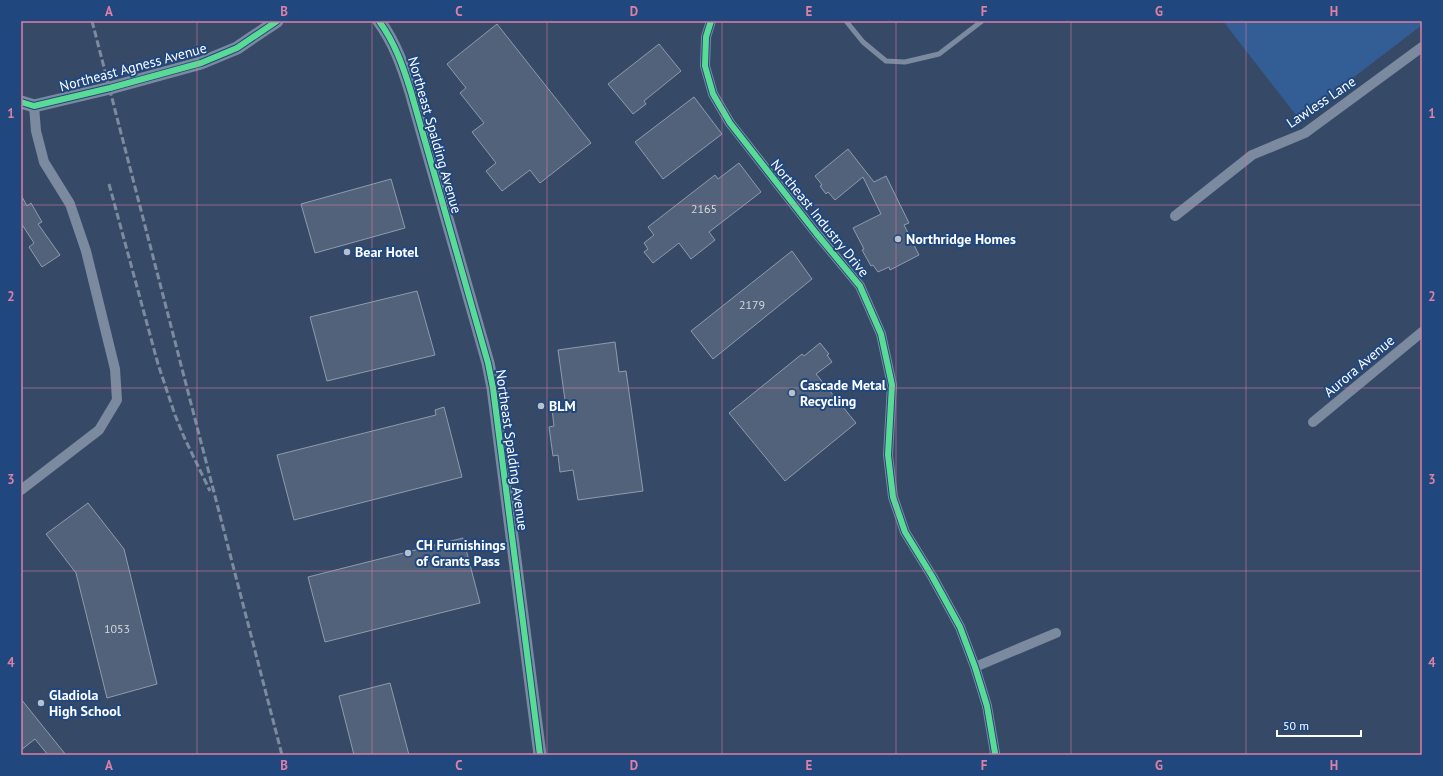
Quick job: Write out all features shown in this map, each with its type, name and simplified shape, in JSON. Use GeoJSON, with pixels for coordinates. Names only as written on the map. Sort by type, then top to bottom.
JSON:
{"type":"FeatureCollection","features":[{"type":"Feature","properties":{"kind":"street","name":"Northeast Agness Avenue"},"geometry":{"type":"LineString","coordinates":[[34,106],[110,88],[201,63],[237,48],[277,21]]}},
{"type":"Feature","properties":{"kind":"street","name":"Northeast Spalding Avenue"},"geometry":{"type":"LineString","coordinates":[[380,21],[392,39],[399,55],[411,92],[493,388],[540,755]]}},
{"type":"Feature","properties":{"kind":"street","name":"Northeast Industry Drive"},"geometry":{"type":"LineString","coordinates":[[711,21],[706,37],[705,66],[713,94],[730,123],[816,233],[860,286],[881,334],[892,385],[888,455],[892,497],[905,532],[932,576],[960,627],[975,667],[987,706],[995,753],[994,755]]}},
{"type":"Feature","properties":{"kind":"street","name":"Lawless Lane"},"geometry":{"type":"LineString","coordinates":[[1175,216],[1252,155],[1305,133],[1422,47]]}},
{"type":"Feature","properties":{"kind":"street"},"geometry":{"type":"LineString","coordinates":[[21,102],[34,106],[36,131],[44,162],[70,204],[86,251],[115,369],[117,400],[99,430],[21,490]]}},
{"type":"Feature","properties":{"kind":"street","name":"Aurora Avenue"},"geometry":{"type":"LineString","coordinates":[[1313,422],[1422,332]]}},
{"type":"Feature","properties":{"kind":"street"},"geometry":{"type":"LineString","coordinates":[[975,667],[1056,633]]}},
{"type":"Feature","properties":{"kind":"lane"},"geometry":{"type":"LineString","coordinates":[[846,21],[863,42],[886,61],[905,62],[939,54],[982,21]]}},
{"type":"Feature","properties":{"kind":"shaded area"},"geometry":{"type":"Polygon","coordinates":[[[1223,21],[1422,21],[1422,25],[1299,119],[1223,21]]]}},
{"type":"Feature","properties":{"kind":"building"},"geometry":{"type":"Polygon","coordinates":[[[497,24],[591,143],[540,183],[530,170],[502,191],[486,171],[496,163],[472,132],[484,123],[460,93],[466,88],[447,64],[497,24]]]}},
{"type":"Feature","properties":{"kind":"building"},"geometry":{"type":"Polygon","coordinates":[[[659,44],[681,71],[644,101],[646,104],[633,114],[608,84],[659,44]]]}},
{"type":"Feature","properties":{"kind":"building"},"geometry":{"type":"Polygon","coordinates":[[[694,97],[722,134],[663,179],[635,142],[694,97]]]}},
{"type":"Feature","properties":{"kind":"building"},"geometry":{"type":"Polygon","coordinates":[[[848,149],[874,182],[886,176],[909,223],[904,225],[919,255],[890,270],[889,267],[878,272],[873,265],[871,266],[862,250],[864,249],[853,228],[881,214],[863,177],[835,200],[828,192],[826,194],[820,186],[822,185],[815,176],[848,149]]]}},
{"type":"Feature","properties":{"kind":"building"},"geometry":{"type":"Polygon","coordinates":[[[739,163],[761,192],[709,232],[715,240],[691,259],[679,243],[653,263],[644,252],[648,249],[644,243],[654,235],[648,227],[715,175],[718,179],[739,163]]]}},
{"type":"Feature","properties":{"kind":"building"},"geometry":{"type":"Polygon","coordinates":[[[391,179],[405,228],[315,253],[301,204],[391,179]]]}},
{"type":"Feature","properties":{"kind":"building"},"geometry":{"type":"Polygon","coordinates":[[[21,195],[27,206],[31,203],[42,222],[38,224],[60,255],[42,267],[29,247],[34,243],[21,223],[21,195]]]}},
{"type":"Feature","properties":{"kind":"building"},"geometry":{"type":"Polygon","coordinates":[[[792,251],[812,279],[713,359],[691,331],[792,251]]]}},
{"type":"Feature","properties":{"kind":"building"},"geometry":{"type":"Polygon","coordinates":[[[417,291],[435,355],[327,381],[310,317],[417,291]]]}},
{"type":"Feature","properties":{"kind":"building"},"geometry":{"type":"Polygon","coordinates":[[[615,342],[619,372],[626,371],[643,491],[578,500],[573,470],[560,472],[558,455],[553,456],[549,427],[554,426],[552,409],[566,407],[558,350],[615,342]]]}},
{"type":"Feature","properties":{"kind":"building","name":"Cascade Metal Recycling"},"geometry":{"type":"Polygon","coordinates":[[[820,343],[829,354],[827,355],[832,362],[816,374],[856,423],[785,481],[729,413],[802,354],[804,356],[820,343]]]}},
{"type":"Feature","properties":{"kind":"building"},"geometry":{"type":"Polygon","coordinates":[[[444,407],[462,477],[294,520],[277,455],[436,415],[435,410],[444,407]]]}},
{"type":"Feature","properties":{"kind":"building"},"geometry":{"type":"Polygon","coordinates":[[[88,503],[124,549],[157,684],[107,698],[76,573],[46,534],[88,503]]]}},
{"type":"Feature","properties":{"kind":"building"},"geometry":{"type":"Polygon","coordinates":[[[463,538],[480,603],[325,642],[308,577],[463,538]]]}},
{"type":"Feature","properties":{"kind":"building"},"geometry":{"type":"Polygon","coordinates":[[[390,683],[409,755],[354,755],[339,696],[390,683]]]}},
{"type":"Feature","properties":{"kind":"building"},"geometry":{"type":"Polygon","coordinates":[[[21,699],[66,755],[48,755],[35,739],[21,750],[21,699]]]}},
{"type":"Feature","properties":{"kind":"railway"},"geometry":{"type":"LineString","coordinates":[[92,21],[282,755]]}},
{"type":"Feature","properties":{"kind":"railway"},"geometry":{"type":"LineString","coordinates":[[109,184],[158,364],[184,437],[210,491]]}},
{"type":"Feature","properties":{"kind":"cycle path"},"geometry":{"type":"LineString","coordinates":[[21,102],[34,106],[110,88],[201,63],[237,48],[277,21]]}},
{"type":"Feature","properties":{"kind":"cycle path"},"geometry":{"type":"LineString","coordinates":[[379,21],[394,46],[408,82],[488,363],[493,388],[540,755]]}},
{"type":"Feature","properties":{"kind":"cycle path"},"geometry":{"type":"LineString","coordinates":[[711,21],[706,37],[705,66],[713,94],[730,123],[816,233],[860,286],[881,334],[892,385],[888,455],[893,497],[905,532],[932,576],[960,627],[975,667],[987,706],[995,753],[994,755]]}},
{"type":"Feature","properties":{"kind":"place","name":"Northridge Homes"},"geometry":{"type":"Point","coordinates":[898,239]}},
{"type":"Feature","properties":{"kind":"place","name":"Bear Hotel"},"geometry":{"type":"Point","coordinates":[347,252]}},
{"type":"Feature","properties":{"kind":"place","name":"Cascade Metal Recycling"},"geometry":{"type":"Point","coordinates":[792,393]}},
{"type":"Feature","properties":{"kind":"place","name":"BLM"},"geometry":{"type":"Point","coordinates":[541,406]}},
{"type":"Feature","properties":{"kind":"place","name":"CH Furnishings of Grants Pass"},"geometry":{"type":"Point","coordinates":[408,553]}},
{"type":"Feature","properties":{"kind":"place","name":"Gladiola High School"},"geometry":{"type":"Point","coordinates":[41,703]}}]}
